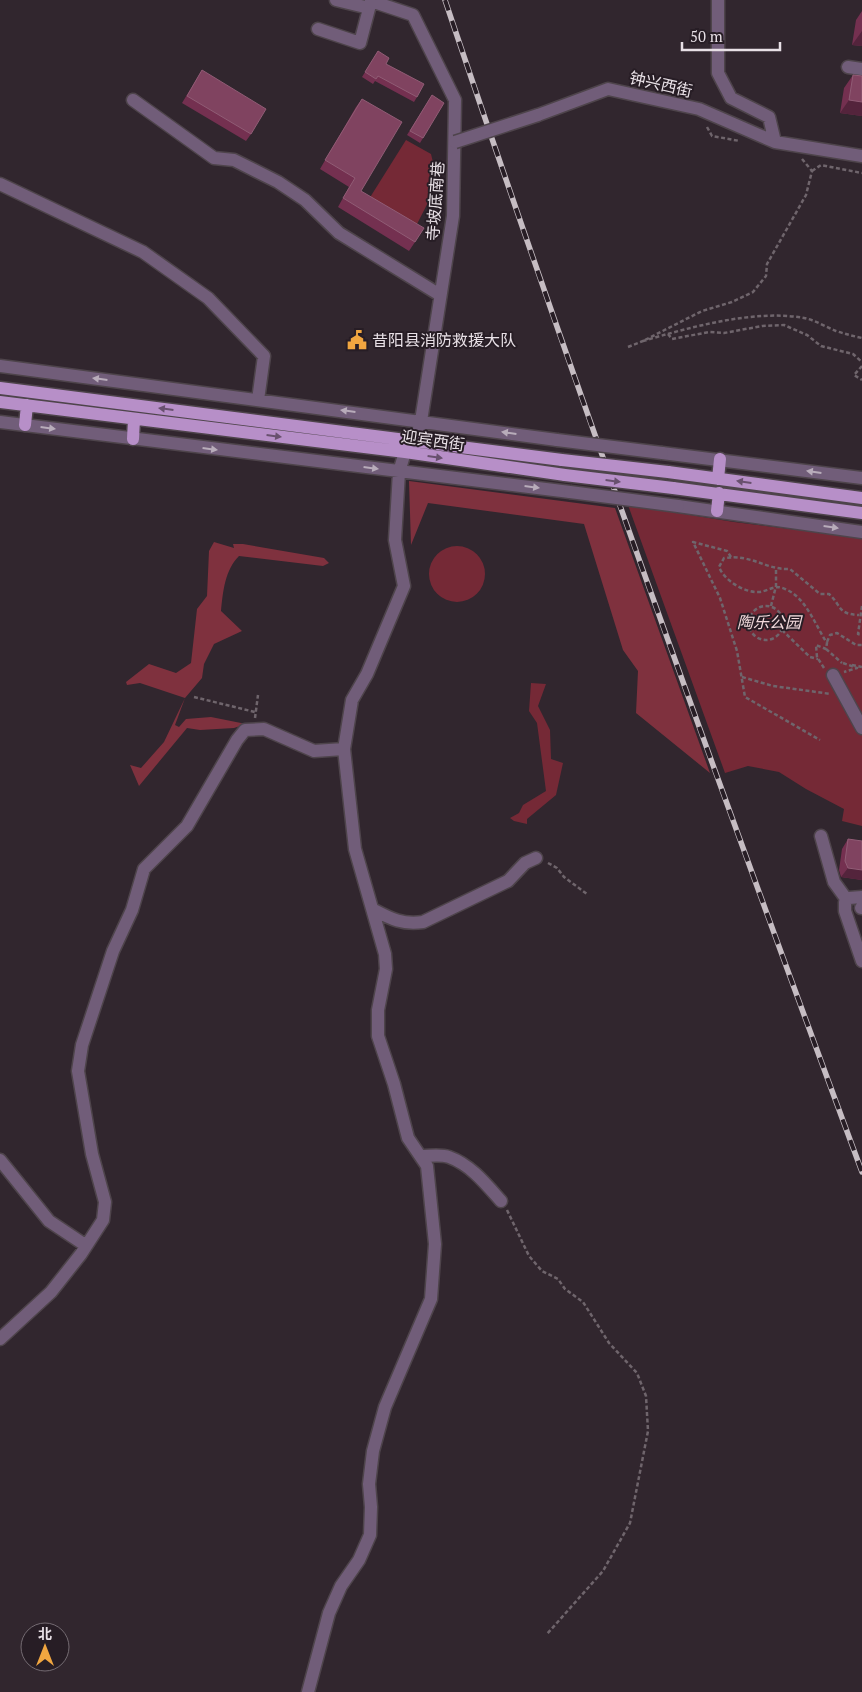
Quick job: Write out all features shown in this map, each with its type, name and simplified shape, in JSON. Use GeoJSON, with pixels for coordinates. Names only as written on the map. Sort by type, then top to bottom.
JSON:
{"type":"FeatureCollection","features":[{"type":"Feature","properties":{"kind":"main road","name":"迎宾西街"},"geometry":{"type":"LineString","coordinates":[[0,388],[862,498]]}},
{"type":"Feature","properties":{"kind":"main road","name":"迎宾西街"},"geometry":{"type":"LineString","coordinates":[[0,402],[405,452],[565,475],[720,493],[862,513]]}},
{"type":"Feature","properties":{"kind":"main road"},"geometry":{"type":"LineString","coordinates":[[25,425],[27,405]]}},
{"type":"Feature","properties":{"kind":"main road"},"geometry":{"type":"LineString","coordinates":[[133,439],[134,419]]}},
{"type":"Feature","properties":{"kind":"main road"},"geometry":{"type":"LineString","coordinates":[[405,452],[416,440]]}},
{"type":"Feature","properties":{"kind":"main road"},"geometry":{"type":"LineString","coordinates":[[718,479],[720,459]]}},
{"type":"Feature","properties":{"kind":"main road"},"geometry":{"type":"LineString","coordinates":[[717,511],[720,493]]}},
{"type":"Feature","properties":{"kind":"street","name":"寺坡底南巷"},"geometry":{"type":"LineString","coordinates":[[336,0],[371,3],[413,15],[455,100],[453,216],[421,421],[416,440]]}},
{"type":"Feature","properties":{"kind":"street"},"geometry":{"type":"LineString","coordinates":[[718,0],[718,73],[732,98],[769,117],[775,142]]}},
{"type":"Feature","properties":{"kind":"street"},"geometry":{"type":"LineString","coordinates":[[318,29],[360,43],[371,3]]}},
{"type":"Feature","properties":{"kind":"street"},"geometry":{"type":"LineString","coordinates":[[848,67],[862,69]]}},
{"type":"Feature","properties":{"kind":"street","name":"钟兴西街"},"geometry":{"type":"LineString","coordinates":[[455,142],[538,115],[608,89],[699,110],[775,142],[862,156]]}},
{"type":"Feature","properties":{"kind":"street"},"geometry":{"type":"LineString","coordinates":[[133,100],[214,158],[234,160],[278,182],[305,200],[339,233],[440,296]]}},
{"type":"Feature","properties":{"kind":"street"},"geometry":{"type":"LineString","coordinates":[[0,184],[143,252],[208,298],[264,356],[258,400]]}},
{"type":"Feature","properties":{"kind":"street"},"geometry":{"type":"LineString","coordinates":[[0,366],[557,440],[862,478]]}},
{"type":"Feature","properties":{"kind":"street"},"geometry":{"type":"LineString","coordinates":[[0,422],[570,492],[862,532]]}},
{"type":"Feature","properties":{"kind":"street"},"geometry":{"type":"LineString","coordinates":[[308,1692],[329,1612],[341,1586],[359,1560],[370,1535],[371,1507],[369,1484],[372,1459],[385,1407],[432,1299],[435,1244],[427,1166],[408,1138],[394,1084],[378,1036],[378,1010],[386,970],[386,954],[355,849],[344,749],[352,700],[367,674],[404,586],[395,540],[399,472],[405,452]]}},
{"type":"Feature","properties":{"kind":"street"},"geometry":{"type":"LineString","coordinates":[[833,675],[862,728]]}},
{"type":"Feature","properties":{"kind":"street"},"geometry":{"type":"LineString","coordinates":[[0,1339],[51,1292],[81,1254],[85,1245],[103,1220],[105,1202],[92,1154],[78,1071],[82,1044],[113,951],[132,910],[144,869],[187,826],[237,740],[245,730],[264,730],[314,750],[344,749]]}},
{"type":"Feature","properties":{"kind":"street"},"geometry":{"type":"LineString","coordinates":[[821,836],[834,882],[847,900]]}},
{"type":"Feature","properties":{"kind":"street"},"geometry":{"type":"LineString","coordinates":[[374,910],[392,920],[408,924],[423,922],[508,881],[525,863],[536,858]]}},
{"type":"Feature","properties":{"kind":"street"},"geometry":{"type":"LineString","coordinates":[[847,900],[862,897]]}},
{"type":"Feature","properties":{"kind":"street"},"geometry":{"type":"LineString","coordinates":[[847,900],[845,902],[845,911],[862,961]]}},
{"type":"Feature","properties":{"kind":"street"},"geometry":{"type":"LineString","coordinates":[[421,1156],[448,1157],[470,1168],[501,1201]]}},
{"type":"Feature","properties":{"kind":"street"},"geometry":{"type":"LineString","coordinates":[[0,1160],[49,1221],[85,1245]]}},
{"type":"Feature","properties":{"kind":"path"},"geometry":{"type":"LineString","coordinates":[[699,110],[712,136],[746,142]]}},
{"type":"Feature","properties":{"kind":"path"},"geometry":{"type":"LineString","coordinates":[[795,156],[802,159],[812,171]]}},
{"type":"Feature","properties":{"kind":"path"},"geometry":{"type":"LineString","coordinates":[[644,341],[702,311],[732,302],[753,292],[766,276],[767,264],[806,195],[812,171],[821,165],[862,173]]}},
{"type":"Feature","properties":{"kind":"path"},"geometry":{"type":"LineString","coordinates":[[628,347],[668,334],[759,315],[777,314],[807,318],[838,331],[862,338]]}},
{"type":"Feature","properties":{"kind":"path"},"geometry":{"type":"LineString","coordinates":[[668,334],[672,338],[709,332],[724,333],[762,326],[784,325],[807,336],[821,346],[853,354],[862,362]]}},
{"type":"Feature","properties":{"kind":"path"},"geometry":{"type":"LineString","coordinates":[[862,366],[854,375],[862,380]]}},
{"type":"Feature","properties":{"kind":"path"},"geometry":{"type":"LineString","coordinates":[[731,557],[727,551],[693,542],[720,598],[737,650],[745,697],[820,740]]}},
{"type":"Feature","properties":{"kind":"path"},"geometry":{"type":"LineString","coordinates":[[827,643],[804,604],[786,589],[776,586],[760,592],[749,591],[723,577],[719,567],[724,558],[757,560],[776,569],[790,569],[820,594],[829,594],[839,609],[849,615],[859,615]]}},
{"type":"Feature","properties":{"kind":"path"},"geometry":{"type":"LineString","coordinates":[[771,606],[776,586],[776,569]]}},
{"type":"Feature","properties":{"kind":"path"},"geometry":{"type":"LineString","coordinates":[[862,606],[860,605],[858,634],[862,635]]}},
{"type":"Feature","properties":{"kind":"path"},"geometry":{"type":"LineString","coordinates":[[771,606],[779,612],[784,620],[782,630],[776,638],[767,641],[757,638],[751,631],[749,622],[753,612],[761,607],[771,606]]}},
{"type":"Feature","properties":{"kind":"path"},"geometry":{"type":"LineString","coordinates":[[782,630],[810,657],[818,659],[833,675],[857,668],[843,663],[826,649],[816,645],[818,659]]}},
{"type":"Feature","properties":{"kind":"path"},"geometry":{"type":"LineString","coordinates":[[826,649],[830,635],[836,633],[856,645],[862,645]]}},
{"type":"Feature","properties":{"kind":"path"},"geometry":{"type":"LineString","coordinates":[[843,663],[862,667]]}},
{"type":"Feature","properties":{"kind":"path"},"geometry":{"type":"LineString","coordinates":[[742,677],[796,691],[843,695]]}},
{"type":"Feature","properties":{"kind":"path"},"geometry":{"type":"LineString","coordinates":[[256,730],[255,712],[258,695]]}},
{"type":"Feature","properties":{"kind":"path"},"geometry":{"type":"LineString","coordinates":[[194,697],[255,712]]}},
{"type":"Feature","properties":{"kind":"path"},"geometry":{"type":"LineString","coordinates":[[536,858],[557,868],[564,878],[587,894]]}},
{"type":"Feature","properties":{"kind":"path"},"geometry":{"type":"LineString","coordinates":[[501,1201],[514,1219],[529,1256],[542,1271],[558,1279],[565,1289],[583,1302],[609,1343],[637,1373],[646,1396],[648,1432],[630,1523],[604,1571],[548,1634]]}},
{"type":"Feature","properties":{"kind":"green space"},"geometry":{"type":"Polygon","coordinates":[[[406,140],[431,154],[438,183],[417,224],[369,199],[406,140]]]}},
{"type":"Feature","properties":{"kind":"green space","name":"陶乐公园"},"geometry":{"type":"Polygon","coordinates":[[[628,505],[734,522],[862,538],[862,826],[842,821],[844,809],[779,772],[748,766],[725,773],[628,505]]]}},
{"type":"Feature","properties":{"kind":"green space"},"geometry":{"type":"Polygon","coordinates":[[[451,546],[463,546],[473,550],[481,558],[485,574],[481,590],[473,598],[463,602],[451,602],[441,598],[433,590],[429,580],[429,568],[433,558],[441,550],[451,546]]]}},
{"type":"Feature","properties":{"kind":"green space"},"geometry":{"type":"Polygon","coordinates":[[[531,683],[546,684],[538,706],[550,730],[551,759],[563,763],[556,795],[527,819],[527,824],[510,818],[519,813],[523,805],[546,791],[537,723],[529,711],[531,683]]]}},
{"type":"Feature","properties":{"kind":"shaded area"},"geometry":{"type":"Polygon","coordinates":[[[409,481],[615,508],[710,773],[636,713],[638,671],[623,650],[584,524],[428,503],[411,545],[409,481]]]}},
{"type":"Feature","properties":{"kind":"shaded area"},"geometry":{"type":"Polygon","coordinates":[[[214,542],[234,548],[233,544],[243,544],[324,558],[329,563],[323,566],[239,556],[228,574],[221,611],[242,631],[214,644],[204,664],[202,678],[185,698],[140,683],[127,685],[126,682],[149,664],[176,673],[191,663],[197,609],[207,596],[209,551],[214,542]]]}},
{"type":"Feature","properties":{"kind":"shaded area"},"geometry":{"type":"Polygon","coordinates":[[[185,698],[175,725],[179,727],[186,719],[211,717],[246,724],[234,728],[200,730],[187,728],[139,786],[130,765],[141,768],[164,742],[185,698]]]}},
{"type":"Feature","properties":{"kind":"building"},"geometry":{"type":"Polygon","coordinates":[[[378,51],[389,58],[386,64],[424,84],[417,97],[378,76],[376,79],[365,72],[378,51]]]}},
{"type":"Feature","properties":{"kind":"building"},"geometry":{"type":"Polygon","coordinates":[[[202,70],[266,109],[251,134],[187,96],[202,70]]]}},
{"type":"Feature","properties":{"kind":"building"},"geometry":{"type":"Polygon","coordinates":[[[853,75],[862,76],[862,102],[849,100],[853,75]]]}},
{"type":"Feature","properties":{"kind":"building"},"geometry":{"type":"Polygon","coordinates":[[[432,95],[444,103],[423,138],[410,131],[432,95]]]}},
{"type":"Feature","properties":{"kind":"building"},"geometry":{"type":"Polygon","coordinates":[[[362,99],[402,122],[361,191],[424,228],[415,242],[343,198],[355,178],[325,160],[362,99]]]}},
{"type":"Feature","properties":{"kind":"building"},"geometry":{"type":"Polygon","coordinates":[[[848,839],[862,841],[862,870],[848,868],[845,861],[848,839]]]}},
{"type":"Feature","properties":{"kind":"railway"},"geometry":{"type":"LineString","coordinates":[[445,0],[649,587],[862,1172]]}},
{"type":"Feature","properties":{"kind":"place","name":"昔阳县消防救援大队"},"geometry":{"type":"Point","coordinates":[357,340]}}]}
